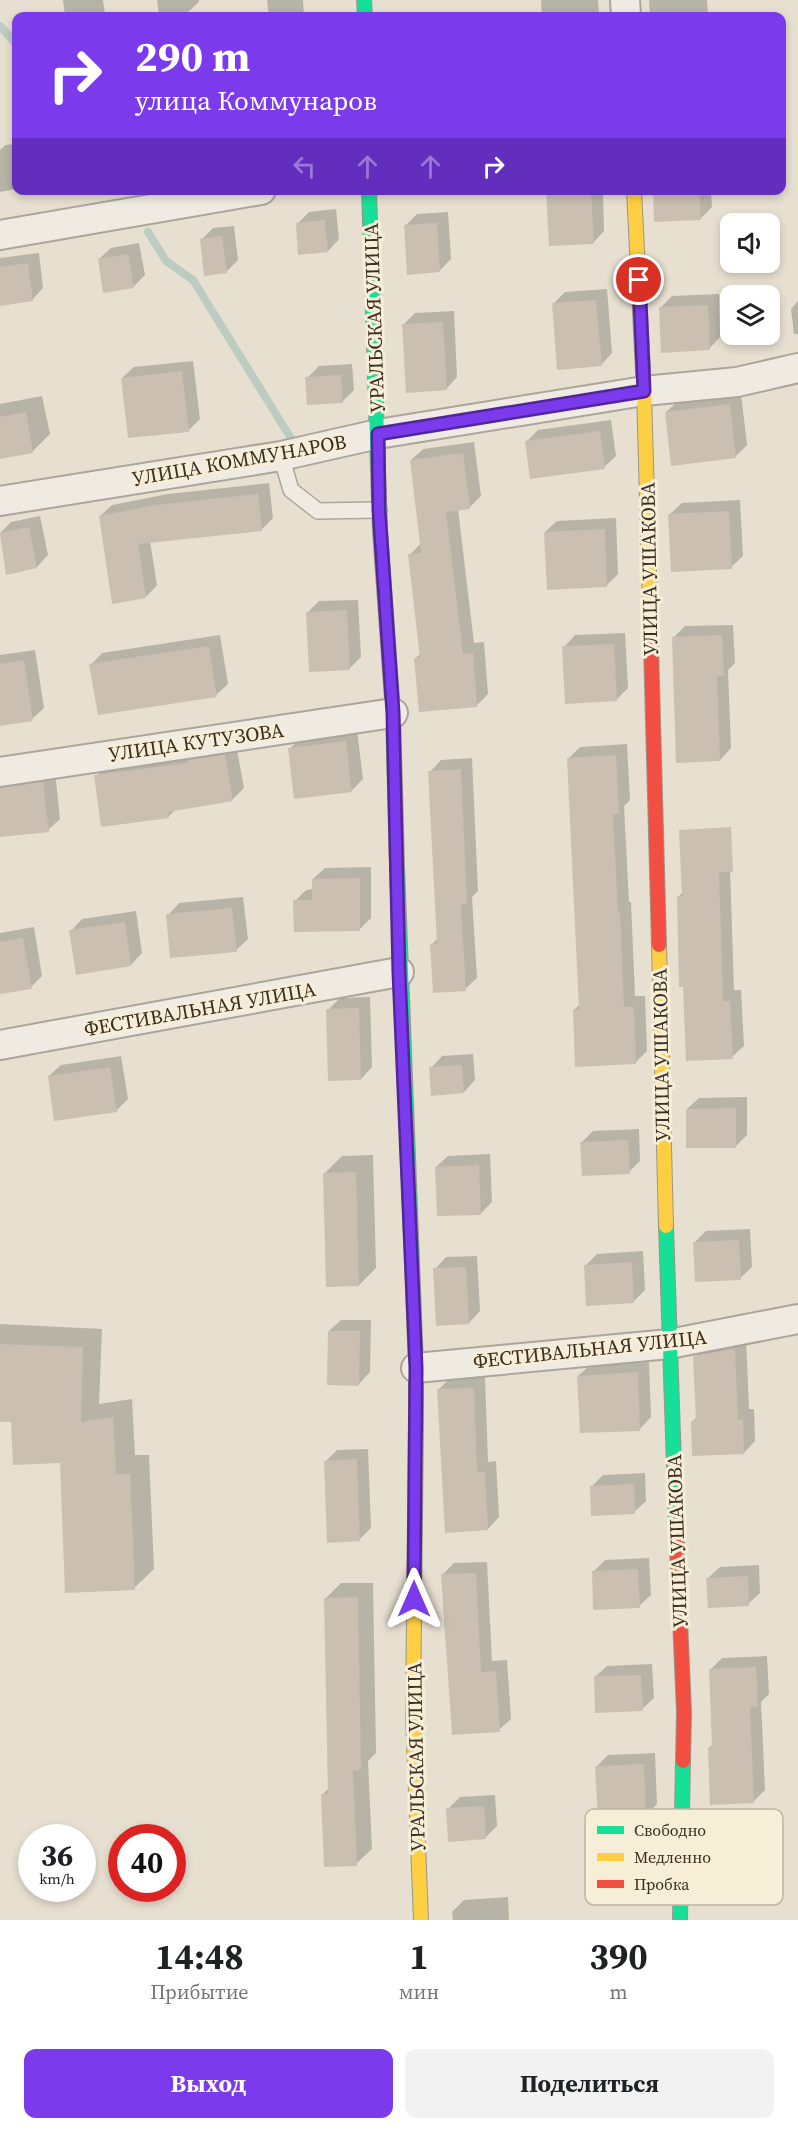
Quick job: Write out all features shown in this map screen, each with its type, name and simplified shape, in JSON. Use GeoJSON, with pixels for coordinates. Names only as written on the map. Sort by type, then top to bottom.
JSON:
{"type":"FeatureCollection","features":[{"type":"Feature","properties":{"kind":"street"},"geometry":{"type":"LineString","coordinates":[[0,235],[232,195]]}},
{"type":"Feature","properties":{"kind":"street","name":"УРАЛЬСКАЯ УЛИЦА"},"geometry":{"type":"LineString","coordinates":[[369,195],[379,510],[393,713],[399,972],[416,1368],[413,1715],[421,1920]]}},
{"type":"Feature","properties":{"kind":"street","name":"УЛИЦА УШАКОВА"},"geometry":{"type":"LineString","coordinates":[[634,195],[644,391],[669,1344],[684,1712],[682,1809]]}},
{"type":"Feature","properties":{"kind":"street","name":"УЛИЦА КОММУНАРОВ"},"geometry":{"type":"LineString","coordinates":[[0,501],[281,456],[378,434],[644,391],[737,382],[798,368]]}},
{"type":"Feature","properties":{"kind":"street","name":"УЛИЦА КУТУЗОВА"},"geometry":{"type":"LineString","coordinates":[[0,772],[393,713]]}},
{"type":"Feature","properties":{"kind":"street","name":"ФЕСТИВАЛЬНАЯ УЛИЦА"},"geometry":{"type":"LineString","coordinates":[[0,1045],[399,972]]}},
{"type":"Feature","properties":{"kind":"street","name":"ФЕСТИВАЛЬНАЯ УЛИЦА"},"geometry":{"type":"LineString","coordinates":[[416,1368],[669,1344],[798,1319]]}},
{"type":"Feature","properties":{"kind":"street","name":"УЛИЦА УШАКОВА"},"geometry":{"type":"LineString","coordinates":[[680,1905],[680,1920]]}},
{"type":"Feature","properties":{"kind":"lane"},"geometry":{"type":"LineString","coordinates":[[281,456],[291,490],[318,511],[379,510]]}},
{"type":"Feature","properties":{"kind":"building"},"geometry":{"type":"Polygon","coordinates":[[[546,195],[591,195],[594,244],[549,246],[546,195]]]}},
{"type":"Feature","properties":{"kind":"building"},"geometry":{"type":"Polygon","coordinates":[[[653,195],[699,195],[701,220],[654,222],[653,195]]]}},
{"type":"Feature","properties":{"kind":"building"},"geometry":{"type":"Polygon","coordinates":[[[325,220],[328,252],[298,255],[296,223],[325,220]]]}},
{"type":"Feature","properties":{"kind":"building"},"geometry":{"type":"Polygon","coordinates":[[[437,223],[440,272],[407,275],[404,225],[437,223]]]}},
{"type":"Feature","properties":{"kind":"building"},"geometry":{"type":"Polygon","coordinates":[[[222,236],[227,273],[204,276],[200,239],[222,236]]]}},
{"type":"Feature","properties":{"kind":"building"},"geometry":{"type":"Polygon","coordinates":[[[128,254],[134,288],[103,293],[98,259],[128,254]]]}},
{"type":"Feature","properties":{"kind":"building"},"geometry":{"type":"Polygon","coordinates":[[[28,263],[33,301],[0,306],[0,267],[28,263]]]}},
{"type":"Feature","properties":{"kind":"building"},"geometry":{"type":"Polygon","coordinates":[[[596,300],[602,366],[557,370],[552,303],[596,300]]]}},
{"type":"Feature","properties":{"kind":"building"},"geometry":{"type":"Polygon","coordinates":[[[708,305],[710,350],[661,353],[659,307],[708,305]]]}},
{"type":"Feature","properties":{"kind":"building"},"geometry":{"type":"Polygon","coordinates":[[[443,322],[447,390],[406,393],[402,324],[443,322]]]}},
{"type":"Feature","properties":{"kind":"building"},"geometry":{"type":"Polygon","coordinates":[[[182,371],[189,432],[128,438],[121,378],[182,371]]]}},
{"type":"Feature","properties":{"kind":"building"},"geometry":{"type":"Polygon","coordinates":[[[341,375],[343,403],[307,405],[305,377],[341,375]]]}},
{"type":"Feature","properties":{"kind":"building"},"geometry":{"type":"Polygon","coordinates":[[[730,404],[736,458],[671,466],[665,412],[730,404]]]}},
{"type":"Feature","properties":{"kind":"building"},"geometry":{"type":"Polygon","coordinates":[[[26,412],[33,453],[0,459],[0,417],[26,412]]]}},
{"type":"Feature","properties":{"kind":"building"},"geometry":{"type":"Polygon","coordinates":[[[600,431],[605,469],[530,479],[525,441],[600,431]]]}},
{"type":"Feature","properties":{"kind":"building"},"geometry":{"type":"Polygon","coordinates":[[[463,453],[470,509],[446,512],[463,654],[473,653],[477,707],[419,712],[414,658],[420,658],[408,554],[421,553],[410,460],[463,453]]]}},
{"type":"Feature","properties":{"kind":"building"},"geometry":{"type":"Polygon","coordinates":[[[258,494],[262,531],[138,544],[146,598],[112,604],[99,516],[155,505],[258,494]]]}},
{"type":"Feature","properties":{"kind":"building"},"geometry":{"type":"Polygon","coordinates":[[[729,511],[732,569],[671,572],[668,514],[729,511]]]}},
{"type":"Feature","properties":{"kind":"building"},"geometry":{"type":"Polygon","coordinates":[[[29,527],[37,568],[6,575],[0,533],[29,527]]]}},
{"type":"Feature","properties":{"kind":"building"},"geometry":{"type":"Polygon","coordinates":[[[605,529],[607,587],[547,590],[544,532],[605,529]]]}},
{"type":"Feature","properties":{"kind":"building"},"geometry":{"type":"Polygon","coordinates":[[[347,610],[350,670],[309,672],[306,612],[347,610]]]}},
{"type":"Feature","properties":{"kind":"building"},"geometry":{"type":"Polygon","coordinates":[[[722,635],[724,676],[717,676],[720,761],[676,763],[672,637],[722,635]]]}},
{"type":"Feature","properties":{"kind":"building"},"geometry":{"type":"Polygon","coordinates":[[[614,644],[617,701],[565,704],[562,646],[614,644]]]}},
{"type":"Feature","properties":{"kind":"building"},"geometry":{"type":"Polygon","coordinates":[[[209,646],[217,697],[98,715],[89,664],[209,646]]]}},
{"type":"Feature","properties":{"kind":"building"},"geometry":{"type":"Polygon","coordinates":[[[24,660],[33,721],[0,726],[0,664],[24,660]]]}},
{"type":"Feature","properties":{"kind":"building"},"geometry":{"type":"Polygon","coordinates":[[[346,741],[352,792],[294,799],[288,748],[346,741]]]}},
{"type":"Feature","properties":{"kind":"building"},"geometry":{"type":"Polygon","coordinates":[[[225,755],[233,801],[168,812],[169,818],[101,827],[94,775],[188,763],[188,760],[225,755]]]}},
{"type":"Feature","properties":{"kind":"building"},"geometry":{"type":"Polygon","coordinates":[[[616,755],[619,813],[613,814],[624,1007],[634,1007],[636,1064],[575,1067],[573,1010],[579,1009],[567,758],[616,755]]]}},
{"type":"Feature","properties":{"kind":"building"},"geometry":{"type":"Polygon","coordinates":[[[461,769],[467,904],[461,904],[466,991],[433,993],[430,944],[437,943],[428,771],[461,769]]]}},
{"type":"Feature","properties":{"kind":"building"},"geometry":{"type":"Polygon","coordinates":[[[43,782],[49,832],[0,837],[0,788],[43,782]]]}},
{"type":"Feature","properties":{"kind":"building"},"geometry":{"type":"Polygon","coordinates":[[[731,827],[733,872],[719,872],[723,1001],[730,1001],[733,1059],[686,1061],[683,987],[679,987],[677,897],[682,896],[679,830],[731,827]]]}},
{"type":"Feature","properties":{"kind":"building"},"geometry":{"type":"Polygon","coordinates":[[[360,878],[360,931],[294,932],[293,900],[312,900],[312,879],[360,878]]]}},
{"type":"Feature","properties":{"kind":"building"},"geometry":{"type":"Polygon","coordinates":[[[232,908],[237,952],[170,958],[166,914],[232,908]]]}},
{"type":"Feature","properties":{"kind":"building"},"geometry":{"type":"Polygon","coordinates":[[[125,922],[131,966],[76,975],[69,930],[125,922]]]}},
{"type":"Feature","properties":{"kind":"building"},"geometry":{"type":"Polygon","coordinates":[[[23,938],[32,989],[0,994],[0,942],[23,938]]]}},
{"type":"Feature","properties":{"kind":"building"},"geometry":{"type":"Polygon","coordinates":[[[359,1008],[361,1080],[328,1081],[326,1009],[359,1008]]]}},
{"type":"Feature","properties":{"kind":"building"},"geometry":{"type":"Polygon","coordinates":[[[462,1065],[464,1093],[431,1096],[429,1067],[462,1065]]]}},
{"type":"Feature","properties":{"kind":"building"},"geometry":{"type":"Polygon","coordinates":[[[110,1067],[117,1112],[54,1121],[48,1076],[110,1067]]]}},
{"type":"Feature","properties":{"kind":"building"},"geometry":{"type":"Polygon","coordinates":[[[736,1108],[736,1148],[686,1148],[686,1109],[736,1108]]]}},
{"type":"Feature","properties":{"kind":"building"},"geometry":{"type":"Polygon","coordinates":[[[628,1140],[630,1174],[582,1176],[580,1142],[628,1140]]]}},
{"type":"Feature","properties":{"kind":"building"},"geometry":{"type":"Polygon","coordinates":[[[479,1165],[481,1215],[437,1216],[435,1167],[479,1165]]]}},
{"type":"Feature","properties":{"kind":"building"},"geometry":{"type":"Polygon","coordinates":[[[356,1172],[359,1286],[326,1287],[323,1173],[356,1172]]]}},
{"type":"Feature","properties":{"kind":"building"},"geometry":{"type":"Polygon","coordinates":[[[739,1240],[741,1280],[695,1282],[693,1242],[739,1240]]]}},
{"type":"Feature","properties":{"kind":"building"},"geometry":{"type":"Polygon","coordinates":[[[632,1262],[634,1303],[586,1306],[584,1265],[632,1262]]]}},
{"type":"Feature","properties":{"kind":"building"},"geometry":{"type":"Polygon","coordinates":[[[466,1267],[469,1324],[436,1326],[433,1268],[466,1267]]]}},
{"type":"Feature","properties":{"kind":"building"},"geometry":{"type":"Polygon","coordinates":[[[328,1331],[360,1331],[359,1386],[327,1385],[328,1331]]]}},
{"type":"Feature","properties":{"kind":"building"},"geometry":{"type":"Polygon","coordinates":[[[0,1344],[83,1347],[81,1422],[113,1417],[116,1474],[130,1474],[135,1590],[65,1593],[60,1463],[13,1465],[11,1422],[0,1422],[0,1344]]]}},
{"type":"Feature","properties":{"kind":"building"},"geometry":{"type":"Polygon","coordinates":[[[735,1349],[738,1420],[743,1419],[744,1454],[692,1456],[691,1421],[696,1421],[693,1356],[735,1349]]]}},
{"type":"Feature","properties":{"kind":"building"},"geometry":{"type":"Polygon","coordinates":[[[638,1372],[640,1431],[580,1433],[577,1376],[638,1372]]]}},
{"type":"Feature","properties":{"kind":"building"},"geometry":{"type":"Polygon","coordinates":[[[474,1388],[477,1472],[485,1472],[488,1530],[445,1533],[437,1389],[474,1388]]]}},
{"type":"Feature","properties":{"kind":"building"},"geometry":{"type":"Polygon","coordinates":[[[357,1459],[360,1541],[327,1543],[324,1461],[357,1459]]]}},
{"type":"Feature","properties":{"kind":"building"},"geometry":{"type":"Polygon","coordinates":[[[634,1484],[635,1514],[591,1516],[590,1486],[634,1484]]]}},
{"type":"Feature","properties":{"kind":"building"},"geometry":{"type":"Polygon","coordinates":[[[638,1569],[640,1608],[593,1610],[592,1571],[638,1569]]]}},
{"type":"Feature","properties":{"kind":"building"},"geometry":{"type":"Polygon","coordinates":[[[476,1573],[481,1672],[496,1671],[500,1732],[452,1735],[441,1574],[476,1573]]]}},
{"type":"Feature","properties":{"kind":"building"},"geometry":{"type":"Polygon","coordinates":[[[748,1576],[749,1606],[708,1608],[706,1578],[748,1576]]]}},
{"type":"Feature","properties":{"kind":"building"},"geometry":{"type":"Polygon","coordinates":[[[358,1597],[361,1770],[353,1771],[357,1866],[324,1867],[321,1794],[328,1794],[324,1598],[358,1597]]]}},
{"type":"Feature","properties":{"kind":"building"},"geometry":{"type":"Polygon","coordinates":[[[756,1667],[758,1707],[750,1707],[754,1803],[710,1805],[708,1747],[712,1747],[709,1669],[756,1667]]]}},
{"type":"Feature","properties":{"kind":"building"},"geometry":{"type":"Polygon","coordinates":[[[641,1675],[643,1711],[595,1713],[594,1676],[641,1675]]]}},
{"type":"Feature","properties":{"kind":"building"},"geometry":{"type":"Polygon","coordinates":[[[644,1764],[646,1809],[597,1809],[595,1766],[644,1764]]]}},
{"type":"Feature","properties":{"kind":"building"},"geometry":{"type":"Polygon","coordinates":[[[484,1806],[486,1839],[448,1842],[446,1808],[484,1806]]]}},
{"type":"Feature","properties":{"kind":"waterway"},"geometry":{"type":"LineString","coordinates":[[0,26],[12,40]]}},
{"type":"Feature","properties":{"kind":"waterway"},"geometry":{"type":"LineString","coordinates":[[148,232],[166,261],[193,280],[292,440]]}},
{"type":"Feature","properties":{"kind":"traffic: fast"},"geometry":{"type":"LineString","coordinates":[[364,0],[365,12]]}},
{"type":"Feature","properties":{"kind":"traffic: fast"},"geometry":{"type":"LineString","coordinates":[[369,195],[380,531]]}},
{"type":"Feature","properties":{"kind":"traffic: fast"},"geometry":{"type":"LineString","coordinates":[[397,866],[416,1417]]}},
{"type":"Feature","properties":{"kind":"traffic: fast"},"geometry":{"type":"LineString","coordinates":[[666,1226],[676,1525]]}},
{"type":"Feature","properties":{"kind":"traffic: fast"},"geometry":{"type":"LineString","coordinates":[[682,1809],[683,1761]]}},
{"type":"Feature","properties":{"kind":"traffic: fast"},"geometry":{"type":"LineString","coordinates":[[680,1905],[680,1920]]}},
{"type":"Feature","properties":{"kind":"traffic: slow"},"geometry":{"type":"LineString","coordinates":[[634,195],[644,391],[650,608]]}},
{"type":"Feature","properties":{"kind":"traffic: slow"},"geometry":{"type":"LineString","coordinates":[[659,945],[666,1226]]}},
{"type":"Feature","properties":{"kind":"traffic: slow"},"geometry":{"type":"LineString","coordinates":[[416,1417],[413,1715],[421,1920]]}},
{"type":"Feature","properties":{"kind":"traffic: jam"},"geometry":{"type":"LineString","coordinates":[[380,531],[393,713],[397,866]]}},
{"type":"Feature","properties":{"kind":"traffic: jam"},"geometry":{"type":"LineString","coordinates":[[650,608],[659,945]]}},
{"type":"Feature","properties":{"kind":"traffic: jam"},"geometry":{"type":"LineString","coordinates":[[676,1525],[684,1712],[683,1761]]}},
{"type":"Feature","properties":{"kind":"route"},"geometry":{"type":"LineString","coordinates":[[414,1599],[416,1368],[399,972],[393,713],[379,510],[378,434],[644,391],[639,280]]}}]}
